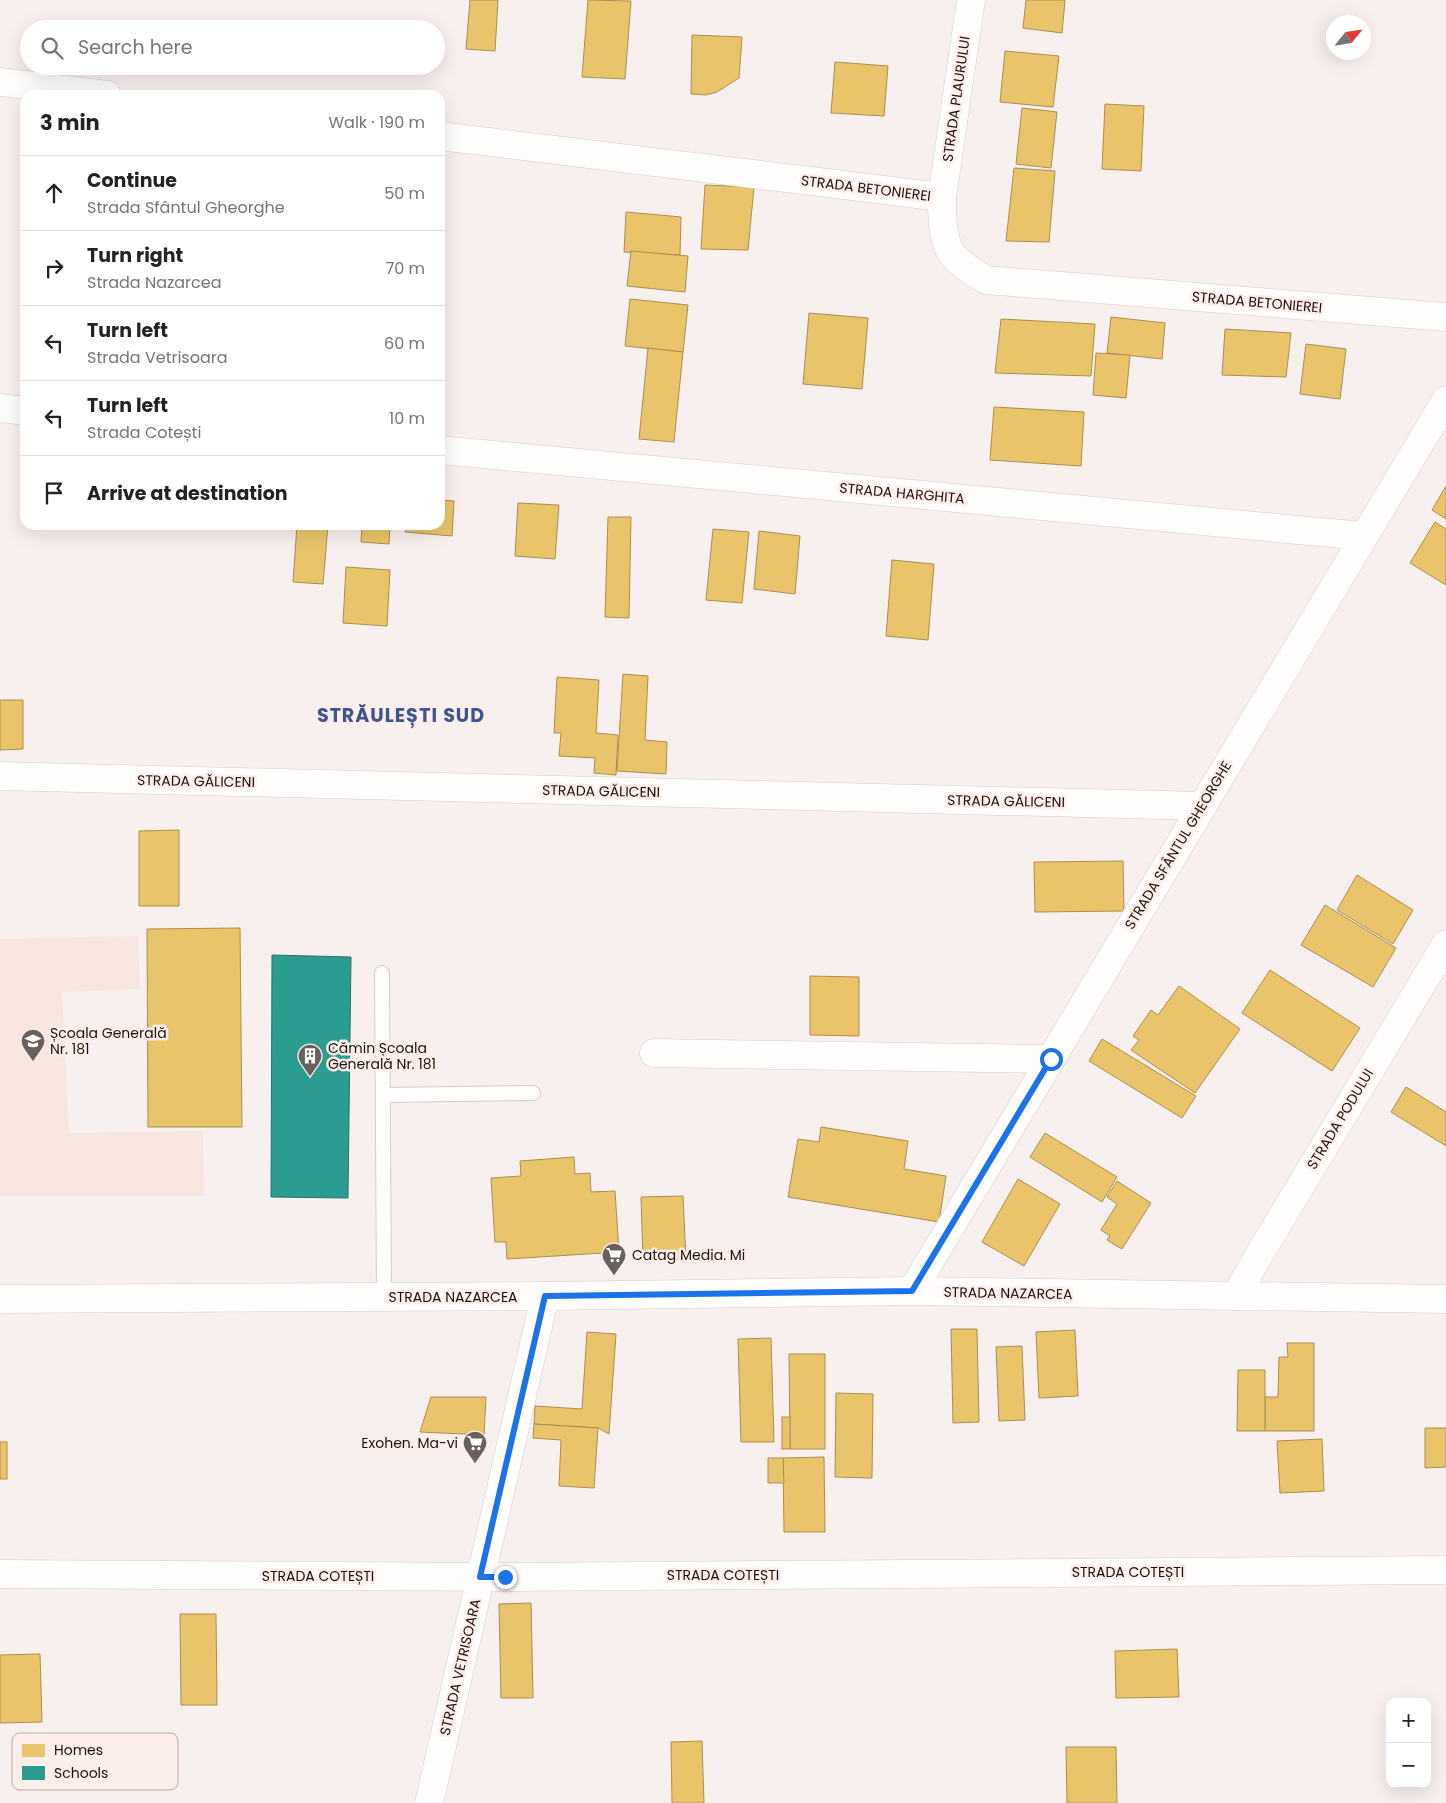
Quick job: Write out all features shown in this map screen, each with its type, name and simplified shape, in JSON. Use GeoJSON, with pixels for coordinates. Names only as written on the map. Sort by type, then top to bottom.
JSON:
{"type":"FeatureCollection","features":[{"type":"Feature","properties":{"kind":"street","name":"STRADA PLAURULUI"},"geometry":{"type":"LineString","coordinates":[[942,198],[971,0]]}},
{"type":"Feature","properties":{"kind":"street"},"geometry":{"type":"LineString","coordinates":[[0,82],[66,90]]}},
{"type":"Feature","properties":{"kind":"street","name":"STRADA BETONIEREI"},"geometry":{"type":"LineString","coordinates":[[445,137],[942,198],[942,223],[950,252],[968,269],[986,280],[1446,317]]}},
{"type":"Feature","properties":{"kind":"street","name":"STRADA SFÂNTUL GHEORGHE"},"geometry":{"type":"LineString","coordinates":[[912,1291],[1446,400]]}},
{"type":"Feature","properties":{"kind":"street"},"geometry":{"type":"LineString","coordinates":[[0,408],[20,410]]}},
{"type":"Feature","properties":{"kind":"street","name":"STRADA HARGHITA"},"geometry":{"type":"LineString","coordinates":[[445,450],[1363,536]]}},
{"type":"Feature","properties":{"kind":"street","name":"STRADA GĂLICENI"},"geometry":{"type":"LineString","coordinates":[[0,776],[1202,806]]}},
{"type":"Feature","properties":{"kind":"street","name":"STRADA PODULUI"},"geometry":{"type":"LineString","coordinates":[[1236,1296],[1446,944]]}},
{"type":"Feature","properties":{"kind":"street"},"geometry":{"type":"LineString","coordinates":[[654,1052],[1051,1059]]}},
{"type":"Feature","properties":{"kind":"street","name":"STRADA NAZARCEA"},"geometry":{"type":"LineString","coordinates":[[0,1299],[545,1296],[912,1291],[1446,1299]]}},
{"type":"Feature","properties":{"kind":"street","name":"STRADA VETRISOARA"},"geometry":{"type":"LineString","coordinates":[[429,1803],[545,1296]]}},
{"type":"Feature","properties":{"kind":"street","name":"STRADA COTEȘTI"},"geometry":{"type":"LineString","coordinates":[[0,1574],[480,1577],[1446,1570]]}},
{"type":"Feature","properties":{"kind":"lane"},"geometry":{"type":"LineString","coordinates":[[382,973],[384,1297]]}},
{"type":"Feature","properties":{"kind":"lane"},"geometry":{"type":"LineString","coordinates":[[383,1095],[533,1093]]}},
{"type":"Feature","properties":{"kind":"shaded area","name":"Școala Generală Nr. 181"},"geometry":{"type":"Polygon","coordinates":[[[138,936],[140,989],[62,992],[69,1133],[203,1131],[204,1196],[0,1196],[0,939],[138,936]]]}},
{"type":"Feature","properties":{"kind":"building: Homes"},"geometry":{"type":"Polygon","coordinates":[[[470,0],[498,0],[495,51],[466,49],[470,0]]]}},
{"type":"Feature","properties":{"kind":"building: Homes"},"geometry":{"type":"Polygon","coordinates":[[[588,0],[631,1],[625,79],[582,77],[588,0]]]}},
{"type":"Feature","properties":{"kind":"building: Homes"},"geometry":{"type":"Polygon","coordinates":[[[1026,0],[1065,0],[1062,33],[1023,28],[1026,0]]]}},
{"type":"Feature","properties":{"kind":"building: Homes"},"geometry":{"type":"Polygon","coordinates":[[[692,35],[742,37],[739,78],[717,92],[706,95],[691,94],[692,35]]]}},
{"type":"Feature","properties":{"kind":"building: Homes"},"geometry":{"type":"Polygon","coordinates":[[[1005,51],[1059,56],[1053,107],[1000,102],[1005,51]]]}},
{"type":"Feature","properties":{"kind":"building: Homes"},"geometry":{"type":"Polygon","coordinates":[[[835,62],[888,66],[884,116],[831,113],[835,62]]]}},
{"type":"Feature","properties":{"kind":"building: Homes"},"geometry":{"type":"Polygon","coordinates":[[[1105,104],[1144,106],[1141,171],[1102,169],[1105,104]]]}},
{"type":"Feature","properties":{"kind":"building: Homes"},"geometry":{"type":"Polygon","coordinates":[[[1022,108],[1057,112],[1051,168],[1016,164],[1022,108]]]}},
{"type":"Feature","properties":{"kind":"building: Homes"},"geometry":{"type":"Polygon","coordinates":[[[1014,168],[1055,171],[1049,242],[1006,241],[1014,168]]]}},
{"type":"Feature","properties":{"kind":"building: Homes"},"geometry":{"type":"Polygon","coordinates":[[[705,185],[754,187],[748,250],[701,249],[705,185]]]}},
{"type":"Feature","properties":{"kind":"building: Homes"},"geometry":{"type":"Polygon","coordinates":[[[626,212],[681,217],[680,255],[624,252],[626,212]]]}},
{"type":"Feature","properties":{"kind":"building: Homes"},"geometry":{"type":"Polygon","coordinates":[[[631,251],[688,256],[685,292],[627,286],[631,251]]]}},
{"type":"Feature","properties":{"kind":"building: Homes"},"geometry":{"type":"Polygon","coordinates":[[[630,299],[688,305],[683,352],[625,346],[630,299]]]}},
{"type":"Feature","properties":{"kind":"building: Homes"},"geometry":{"type":"Polygon","coordinates":[[[809,313],[868,318],[862,389],[803,384],[809,313]]]}},
{"type":"Feature","properties":{"kind":"building: Homes"},"geometry":{"type":"Polygon","coordinates":[[[1111,317],[1165,323],[1162,359],[1107,353],[1111,317]]]}},
{"type":"Feature","properties":{"kind":"building: Homes"},"geometry":{"type":"Polygon","coordinates":[[[1001,319],[1095,324],[1091,376],[995,373],[1001,319]]]}},
{"type":"Feature","properties":{"kind":"building: Homes"},"geometry":{"type":"Polygon","coordinates":[[[1225,329],[1291,333],[1286,377],[1222,375],[1225,329]]]}},
{"type":"Feature","properties":{"kind":"building: Homes"},"geometry":{"type":"Polygon","coordinates":[[[1306,344],[1346,349],[1340,399],[1300,394],[1306,344]]]}},
{"type":"Feature","properties":{"kind":"building: Homes"},"geometry":{"type":"Polygon","coordinates":[[[648,348],[683,352],[674,442],[639,439],[648,348]]]}},
{"type":"Feature","properties":{"kind":"building: Homes"},"geometry":{"type":"Polygon","coordinates":[[[1096,353],[1130,355],[1126,398],[1093,395],[1096,353]]]}},
{"type":"Feature","properties":{"kind":"building: Homes"},"geometry":{"type":"Polygon","coordinates":[[[994,407],[1084,412],[1081,466],[990,460],[994,407]]]}},
{"type":"Feature","properties":{"kind":"building: Homes"},"geometry":{"type":"Polygon","coordinates":[[[1446,486],[1446,519],[1432,510],[1446,486]]]}},
{"type":"Feature","properties":{"kind":"building: Homes"},"geometry":{"type":"Polygon","coordinates":[[[445,500],[454,501],[452,536],[405,532],[405,530],[445,530],[445,500]]]}},
{"type":"Feature","properties":{"kind":"building: Homes"},"geometry":{"type":"Polygon","coordinates":[[[518,503],[559,505],[555,559],[515,556],[518,503]]]}},
{"type":"Feature","properties":{"kind":"building: Homes"},"geometry":{"type":"Polygon","coordinates":[[[608,517],[631,517],[629,618],[605,617],[608,517]]]}},
{"type":"Feature","properties":{"kind":"building: Homes"},"geometry":{"type":"Polygon","coordinates":[[[1435,522],[1446,529],[1446,585],[1410,563],[1435,522]]]}},
{"type":"Feature","properties":{"kind":"building: Homes"},"geometry":{"type":"Polygon","coordinates":[[[713,529],[749,532],[742,603],[706,600],[713,529]]]}},
{"type":"Feature","properties":{"kind":"building: Homes"},"geometry":{"type":"Polygon","coordinates":[[[297,530],[328,530],[323,584],[293,582],[297,530]]]}},
{"type":"Feature","properties":{"kind":"building: Homes"},"geometry":{"type":"Polygon","coordinates":[[[362,530],[390,530],[389,544],[361,542],[362,530]]]}},
{"type":"Feature","properties":{"kind":"building: Homes"},"geometry":{"type":"Polygon","coordinates":[[[759,531],[800,536],[795,594],[754,589],[759,531]]]}},
{"type":"Feature","properties":{"kind":"building: Homes"},"geometry":{"type":"Polygon","coordinates":[[[892,560],[934,564],[928,640],[886,636],[892,560]]]}},
{"type":"Feature","properties":{"kind":"building: Homes"},"geometry":{"type":"Polygon","coordinates":[[[346,567],[390,570],[387,626],[343,623],[346,567]]]}},
{"type":"Feature","properties":{"kind":"building: Homes"},"geometry":{"type":"Polygon","coordinates":[[[623,674],[648,676],[645,740],[667,742],[666,774],[617,771],[623,674]]]}},
{"type":"Feature","properties":{"kind":"building: Homes"},"geometry":{"type":"Polygon","coordinates":[[[557,677],[599,680],[596,733],[618,735],[616,775],[594,773],[595,758],[559,756],[561,733],[554,733],[557,677]]]}},
{"type":"Feature","properties":{"kind":"building: Homes"},"geometry":{"type":"Polygon","coordinates":[[[0,700],[23,700],[23,749],[0,750],[0,700]]]}},
{"type":"Feature","properties":{"kind":"building: Homes"},"geometry":{"type":"Polygon","coordinates":[[[179,830],[179,906],[139,906],[139,831],[179,830]]]}},
{"type":"Feature","properties":{"kind":"building: Homes"},"geometry":{"type":"Polygon","coordinates":[[[1123,861],[1124,911],[1035,912],[1034,862],[1123,861]]]}},
{"type":"Feature","properties":{"kind":"building: Homes"},"geometry":{"type":"Polygon","coordinates":[[[1357,875],[1413,910],[1393,944],[1337,910],[1357,875]]]}},
{"type":"Feature","properties":{"kind":"building: Homes"},"geometry":{"type":"Polygon","coordinates":[[[1325,905],[1396,948],[1373,987],[1301,945],[1325,905]]]}},
{"type":"Feature","properties":{"kind":"building: Homes"},"geometry":{"type":"Polygon","coordinates":[[[240,928],[242,1127],[148,1127],[147,929],[240,928]]]}},
{"type":"Feature","properties":{"kind":"building: Homes"},"geometry":{"type":"Polygon","coordinates":[[[1270,970],[1360,1028],[1332,1071],[1242,1013],[1270,970]]]}},
{"type":"Feature","properties":{"kind":"building: Homes"},"geometry":{"type":"Polygon","coordinates":[[[810,976],[859,977],[859,1036],[810,1035],[810,976]]]}},
{"type":"Feature","properties":{"kind":"building: Homes"},"geometry":{"type":"Polygon","coordinates":[[[1179,986],[1240,1029],[1195,1093],[1131,1050],[1139,1040],[1133,1036],[1151,1010],[1158,1015],[1179,986]]]}},
{"type":"Feature","properties":{"kind":"building: Homes"},"geometry":{"type":"Polygon","coordinates":[[[1102,1039],[1196,1096],[1182,1118],[1089,1061],[1102,1039]]]}},
{"type":"Feature","properties":{"kind":"building: Homes"},"geometry":{"type":"Polygon","coordinates":[[[1406,1087],[1446,1112],[1446,1146],[1391,1112],[1406,1087]]]}},
{"type":"Feature","properties":{"kind":"building: Homes"},"geometry":{"type":"Polygon","coordinates":[[[821,1127],[908,1141],[904,1169],[946,1176],[939,1222],[788,1197],[798,1139],[819,1142],[821,1127]]]}},
{"type":"Feature","properties":{"kind":"building: Homes"},"geometry":{"type":"Polygon","coordinates":[[[1045,1133],[1117,1177],[1102,1202],[1030,1157],[1045,1133]]]}},
{"type":"Feature","properties":{"kind":"building: Homes"},"geometry":{"type":"Polygon","coordinates":[[[574,1157],[575,1174],[590,1173],[591,1192],[615,1191],[619,1252],[507,1259],[506,1242],[495,1242],[491,1178],[521,1176],[520,1161],[574,1157]]]}},
{"type":"Feature","properties":{"kind":"building: Homes"},"geometry":{"type":"Polygon","coordinates":[[[1018,1179],[1060,1204],[1024,1266],[982,1242],[1018,1179]]]}},
{"type":"Feature","properties":{"kind":"building: Homes"},"geometry":{"type":"Polygon","coordinates":[[[1117,1181],[1151,1203],[1122,1249],[1107,1240],[1110,1236],[1101,1230],[1117,1204],[1107,1197],[1117,1181]]]}},
{"type":"Feature","properties":{"kind":"building: Homes"},"geometry":{"type":"Polygon","coordinates":[[[683,1196],[686,1259],[643,1261],[641,1197],[683,1196]]]}},
{"type":"Feature","properties":{"kind":"building: Homes"},"geometry":{"type":"Polygon","coordinates":[[[951,1329],[977,1329],[979,1422],[953,1423],[951,1329]]]}},
{"type":"Feature","properties":{"kind":"building: Homes"},"geometry":{"type":"Polygon","coordinates":[[[1075,1330],[1078,1396],[1039,1398],[1036,1332],[1075,1330]]]}},
{"type":"Feature","properties":{"kind":"building: Homes"},"geometry":{"type":"Polygon","coordinates":[[[587,1332],[616,1334],[609,1434],[598,1428],[534,1424],[535,1406],[582,1409],[587,1332]]]}},
{"type":"Feature","properties":{"kind":"building: Homes"},"geometry":{"type":"Polygon","coordinates":[[[771,1338],[774,1442],[741,1442],[738,1339],[771,1338]]]}},
{"type":"Feature","properties":{"kind":"building: Homes"},"geometry":{"type":"Polygon","coordinates":[[[1287,1343],[1314,1343],[1314,1431],[1265,1431],[1265,1397],[1278,1397],[1279,1357],[1288,1357],[1287,1343]]]}},
{"type":"Feature","properties":{"kind":"building: Homes"},"geometry":{"type":"Polygon","coordinates":[[[1022,1346],[1025,1420],[999,1421],[996,1347],[1022,1346]]]}},
{"type":"Feature","properties":{"kind":"building: Homes"},"geometry":{"type":"Polygon","coordinates":[[[789,1354],[825,1354],[825,1449],[790,1449],[789,1354]]]}},
{"type":"Feature","properties":{"kind":"building: Homes"},"geometry":{"type":"Polygon","coordinates":[[[1238,1370],[1265,1370],[1265,1431],[1237,1431],[1238,1370]]]}},
{"type":"Feature","properties":{"kind":"building: Homes"},"geometry":{"type":"Polygon","coordinates":[[[836,1393],[873,1394],[872,1478],[835,1477],[836,1393]]]}},
{"type":"Feature","properties":{"kind":"building: Homes"},"geometry":{"type":"Polygon","coordinates":[[[431,1397],[486,1397],[484,1435],[420,1432],[431,1397]]]}},
{"type":"Feature","properties":{"kind":"building: Homes"},"geometry":{"type":"Polygon","coordinates":[[[782,1417],[790,1417],[790,1449],[782,1449],[782,1417]]]}},
{"type":"Feature","properties":{"kind":"building: Homes"},"geometry":{"type":"Polygon","coordinates":[[[534,1424],[598,1428],[594,1488],[559,1486],[561,1440],[533,1438],[534,1424]]]}},
{"type":"Feature","properties":{"kind":"building: Homes"},"geometry":{"type":"Polygon","coordinates":[[[1425,1428],[1446,1428],[1446,1467],[1425,1468],[1425,1428]]]}},
{"type":"Feature","properties":{"kind":"building: Homes"},"geometry":{"type":"Polygon","coordinates":[[[1322,1439],[1324,1491],[1280,1493],[1277,1441],[1322,1439]]]}},
{"type":"Feature","properties":{"kind":"building: Homes"},"geometry":{"type":"Polygon","coordinates":[[[0,1442],[7,1442],[7,1479],[0,1479],[0,1442]]]}},
{"type":"Feature","properties":{"kind":"building: Homes"},"geometry":{"type":"Polygon","coordinates":[[[824,1457],[825,1532],[784,1532],[783,1458],[824,1457]]]}},
{"type":"Feature","properties":{"kind":"building: Homes"},"geometry":{"type":"Polygon","coordinates":[[[768,1458],[783,1458],[784,1483],[768,1483],[768,1458]]]}},
{"type":"Feature","properties":{"kind":"building: Homes"},"geometry":{"type":"Polygon","coordinates":[[[531,1603],[533,1698],[501,1698],[499,1604],[531,1603]]]}},
{"type":"Feature","properties":{"kind":"building: Homes"},"geometry":{"type":"Polygon","coordinates":[[[180,1614],[216,1614],[217,1705],[181,1705],[180,1614]]]}},
{"type":"Feature","properties":{"kind":"building: Homes"},"geometry":{"type":"Polygon","coordinates":[[[1177,1649],[1179,1697],[1116,1698],[1115,1651],[1177,1649]]]}},
{"type":"Feature","properties":{"kind":"building: Homes"},"geometry":{"type":"Polygon","coordinates":[[[40,1654],[42,1722],[0,1723],[0,1655],[40,1654]]]}},
{"type":"Feature","properties":{"kind":"building: Homes"},"geometry":{"type":"Polygon","coordinates":[[[702,1741],[704,1803],[672,1803],[671,1742],[702,1741]]]}},
{"type":"Feature","properties":{"kind":"building: Homes"},"geometry":{"type":"Polygon","coordinates":[[[1066,1747],[1116,1747],[1117,1803],[1067,1803],[1066,1747]]]}},
{"type":"Feature","properties":{"kind":"building: Schools","name":"Cămin Școala Generală Nr. 181"},"geometry":{"type":"Polygon","coordinates":[[[272,955],[351,957],[348,1198],[271,1197],[272,955]]]}},
{"type":"Feature","properties":{"kind":"place","name":"Școala Generală Nr. 181"},"geometry":{"type":"Point","coordinates":[33,1062]}},
{"type":"Feature","properties":{"kind":"place","name":"Cămin Școala Generală Nr. 181"},"geometry":{"type":"Point","coordinates":[310,1077]}},
{"type":"Feature","properties":{"kind":"place","name":"Catag Media. Mi"},"geometry":{"type":"Point","coordinates":[614,1276]}},
{"type":"Feature","properties":{"kind":"place","name":"Exohen. Ma-vi"},"geometry":{"type":"Point","coordinates":[475,1464]}},
{"type":"Feature","properties":{"kind":"district","name":"STRĂULEȘTI SUD"},"geometry":{"type":"Point","coordinates":[401,715]}},
{"type":"Feature","properties":{"kind":"route"},"geometry":{"type":"LineString","coordinates":[[505,1577],[480,1577],[545,1296],[912,1291],[1051,1059]]}}]}
